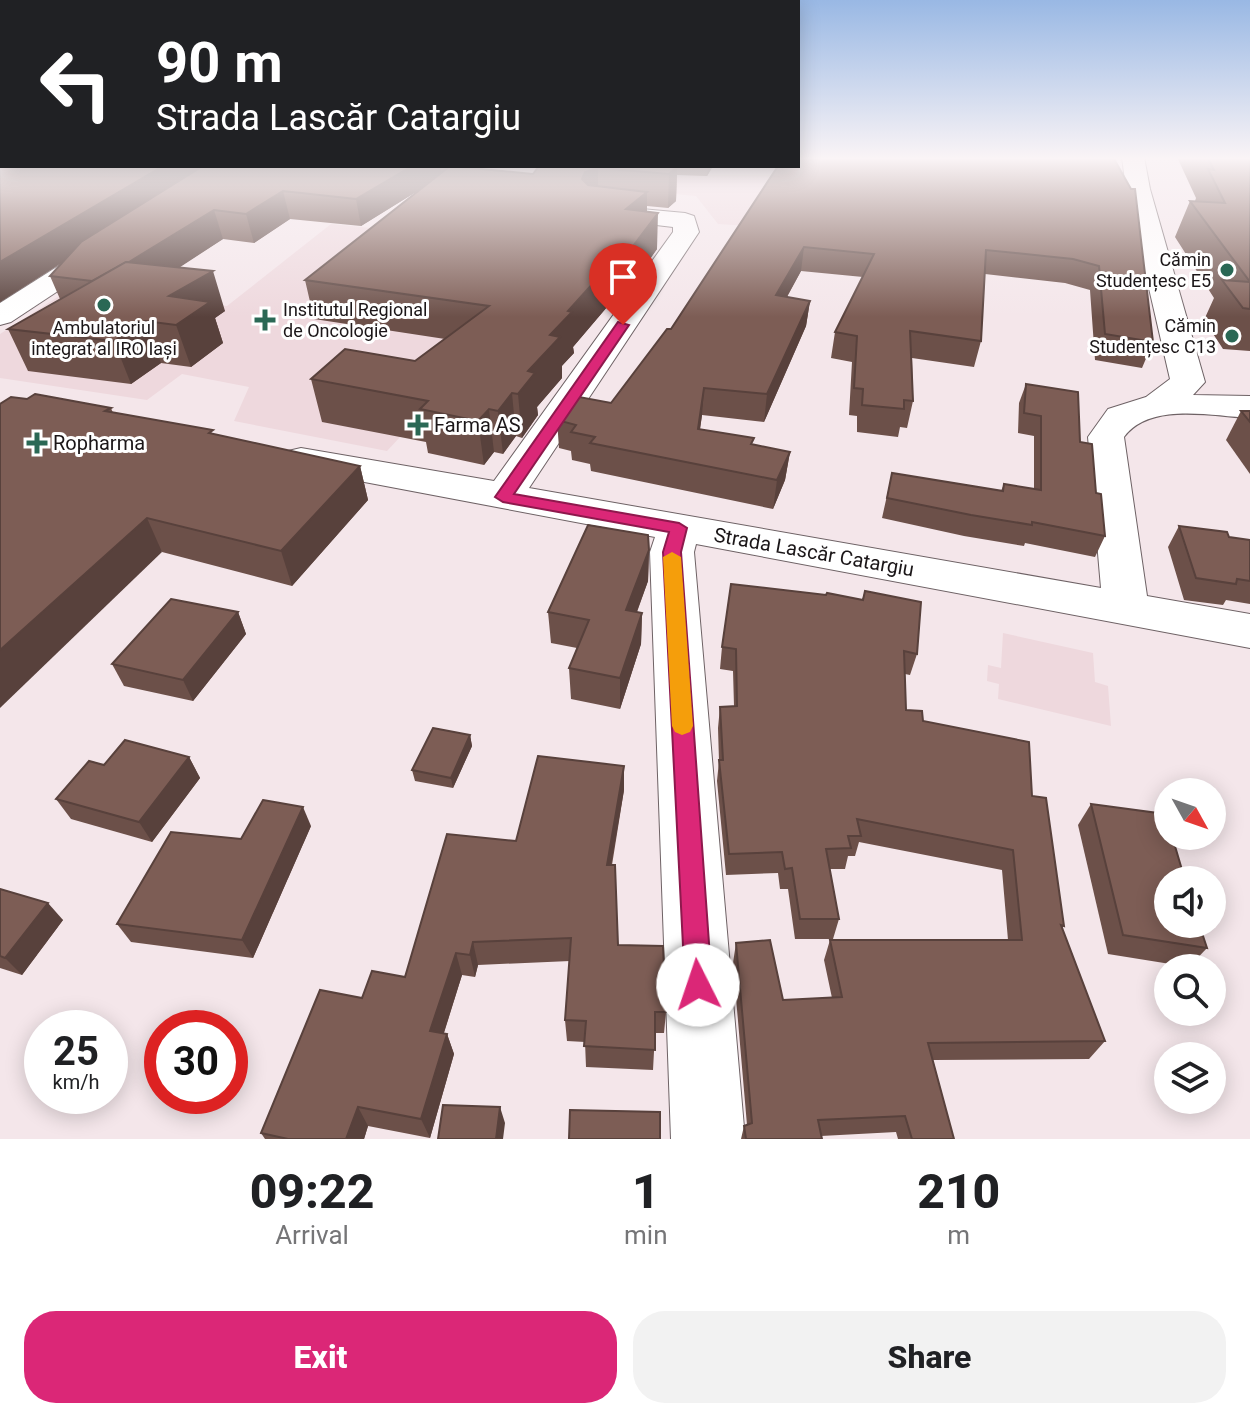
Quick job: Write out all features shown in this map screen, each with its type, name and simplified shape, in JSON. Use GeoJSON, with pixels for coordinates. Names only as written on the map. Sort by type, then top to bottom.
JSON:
{"type":"FeatureCollection","features":[{"type":"Feature","properties":{"kind":"street"},"geometry":{"type":"LineString","coordinates":[[1126,609],[1106,437],[1121,417],[1158,404],[1188,382],[1143,210]]}},
{"type":"Feature","properties":{"kind":"street"},"geometry":{"type":"LineString","coordinates":[[503,497],[686,232],[685,221],[598,212]]}},
{"type":"Feature","properties":{"kind":"street"},"geometry":{"type":"LineString","coordinates":[[0,316],[126,234]]}},
{"type":"Feature","properties":{"kind":"street"},"geometry":{"type":"LineString","coordinates":[[1158,404],[1250,407]]}},
{"type":"Feature","properties":{"kind":"street","name":"Strada Lascăr Catargiu"},"geometry":{"type":"LineString","coordinates":[[262,452],[1250,631]]}},
{"type":"Feature","properties":{"kind":"street"},"geometry":{"type":"LineString","coordinates":[[679,528],[672,552],[708,1139]]}},
{"type":"Feature","properties":{"kind":"shaded area","name":"Institutul Regional de Oncologie"},"geometry":{"type":"Polygon","coordinates":[[[416,210],[600,210],[589,235],[387,451],[234,421],[249,387],[182,374],[147,400],[0,378],[0,334],[70,289],[227,306],[331,224],[392,230],[416,210]]]}},
{"type":"Feature","properties":{"kind":"shaded area","name":"Institutul Regional de Oncologie"},"geometry":{"type":"Polygon","coordinates":[[[707,210],[846,210],[868,234],[718,224],[707,210]]]}},
{"type":"Feature","properties":{"kind":"shaded area"},"geometry":{"type":"Polygon","coordinates":[[[1003,633],[1093,653],[1095,682],[1108,686],[1111,726],[998,699],[999,684],[987,681],[988,665],[1001,668],[1003,633]]]}},
{"type":"Feature","properties":{"kind":"building"},"geometry":{"type":"Polygon","coordinates":[[[0,210],[88,210],[0,262],[0,210]]]}},
{"type":"Feature","properties":{"kind":"building"},"geometry":{"type":"Polygon","coordinates":[[[132,210],[214,210],[92,281],[50,276],[81,242],[132,210]]]}},
{"type":"Feature","properties":{"kind":"building"},"geometry":{"type":"Polygon","coordinates":[[[215,210],[252,210],[246,214],[215,210]]]}},
{"type":"Feature","properties":{"kind":"building"},"geometry":{"type":"Polygon","coordinates":[[[394,210],[635,210],[658,213],[630,250],[624,249],[568,311],[572,312],[550,335],[560,337],[528,371],[535,373],[518,394],[512,393],[498,411],[489,409],[478,421],[420,409],[428,401],[311,379],[345,349],[415,361],[489,306],[305,280],[394,210]]]}},
{"type":"Feature","properties":{"kind":"building"},"geometry":{"type":"Polygon","coordinates":[[[749,210],[1137,210],[1153,342],[1105,334],[1099,266],[1073,259],[986,250],[981,341],[910,331],[913,401],[904,400],[904,409],[862,405],[863,389],[854,388],[857,336],[835,332],[874,254],[804,247],[776,295],[810,301],[767,394],[704,388],[698,429],[754,438],[751,444],[790,452],[777,480],[590,443],[595,437],[571,432],[576,425],[557,420],[574,396],[611,403],[667,329],[671,329],[749,210]]]}},
{"type":"Feature","properties":{"kind":"building"},"geometry":{"type":"Polygon","coordinates":[[[1197,210],[1250,210],[1250,282],[1197,210]]]}},
{"type":"Feature","properties":{"kind":"building"},"geometry":{"type":"Polygon","coordinates":[[[126,262],[213,271],[169,296],[210,302],[176,325],[145,321],[114,341],[8,329],[126,262]]]}},
{"type":"Feature","properties":{"kind":"building"},"geometry":{"type":"Polygon","coordinates":[[[1222,280],[1250,282],[1250,309],[1243,308],[1222,280]]]}},
{"type":"Feature","properties":{"kind":"building"},"geometry":{"type":"Polygon","coordinates":[[[1026,384],[1078,392],[1080,442],[1092,444],[1096,493],[1101,494],[1105,536],[887,498],[892,473],[1003,491],[1004,484],[1041,490],[1041,416],[1024,413],[1026,384]]]}},
{"type":"Feature","properties":{"kind":"building"},"geometry":{"type":"Polygon","coordinates":[[[35,394],[111,408],[105,411],[213,430],[209,433],[360,466],[281,551],[147,518],[0,650],[0,404],[11,397],[27,399],[35,394]]]}},
{"type":"Feature","properties":{"kind":"building"},"geometry":{"type":"Polygon","coordinates":[[[1241,411],[1250,411],[1250,422],[1241,411]]]}},
{"type":"Feature","properties":{"kind":"building"},"geometry":{"type":"Polygon","coordinates":[[[588,525],[648,535],[649,550],[626,610],[642,613],[620,678],[569,668],[589,620],[548,612],[588,525]]]}},
{"type":"Feature","properties":{"kind":"building"},"geometry":{"type":"Polygon","coordinates":[[[1179,526],[1227,532],[1229,537],[1250,540],[1250,581],[1237,579],[1236,584],[1196,578],[1179,526]]]}},
{"type":"Feature","properties":{"kind":"building"},"geometry":{"type":"Polygon","coordinates":[[[731,584],[827,593],[863,600],[865,591],[921,602],[917,654],[904,651],[906,710],[922,711],[923,721],[1029,742],[1032,796],[1046,798],[1064,926],[1061,925],[1105,1041],[928,1043],[954,1139],[912,1139],[905,1116],[818,1120],[822,1139],[746,1139],[744,1126],[752,1123],[736,943],[770,940],[783,1000],[842,997],[830,940],[1022,940],[1013,850],[857,819],[861,836],[848,836],[851,848],[826,849],[839,919],[800,919],[792,868],[785,869],[782,852],[729,854],[719,760],[723,760],[720,707],[737,706],[736,649],[722,647],[731,584]]]}},
{"type":"Feature","properties":{"kind":"building"},"geometry":{"type":"Polygon","coordinates":[[[171,599],[238,612],[183,680],[112,664],[171,599]]]}},
{"type":"Feature","properties":{"kind":"building"},"geometry":{"type":"Polygon","coordinates":[[[433,728],[470,735],[451,778],[412,770],[433,728]]]}},
{"type":"Feature","properties":{"kind":"building"},"geometry":{"type":"Polygon","coordinates":[[[125,740],[189,757],[139,822],[56,799],[89,761],[104,765],[125,740]]]}},
{"type":"Feature","properties":{"kind":"building"},"geometry":{"type":"Polygon","coordinates":[[[538,756],[624,766],[607,865],[615,865],[618,945],[663,946],[666,1012],[655,1012],[655,1050],[584,1046],[586,1021],[565,1020],[571,938],[473,942],[470,955],[456,953],[430,1031],[447,1034],[421,1119],[358,1107],[346,1139],[288,1139],[261,1133],[320,990],[362,998],[372,971],[405,977],[447,834],[516,841],[538,756]]]}},
{"type":"Feature","properties":{"kind":"building"},"geometry":{"type":"Polygon","coordinates":[[[263,800],[303,807],[242,940],[117,924],[171,832],[241,839],[263,800]]]}},
{"type":"Feature","properties":{"kind":"building"},"geometry":{"type":"Polygon","coordinates":[[[1091,804],[1154,813],[1154,850],[1176,850],[1181,866],[1154,866],[1154,938],[1204,938],[1207,948],[1123,935],[1091,804]]]}},
{"type":"Feature","properties":{"kind":"building"},"geometry":{"type":"Polygon","coordinates":[[[0,889],[48,903],[5,958],[0,956],[0,889]]]}},
{"type":"Feature","properties":{"kind":"building"},"geometry":{"type":"Polygon","coordinates":[[[443,1105],[500,1107],[496,1139],[438,1139],[443,1105]]]}},
{"type":"Feature","properties":{"kind":"building"},"geometry":{"type":"Polygon","coordinates":[[[570,1110],[660,1112],[660,1139],[569,1139],[570,1110]]]}},
{"type":"Feature","properties":{"kind":"slow traffic"},"geometry":{"type":"LineString","coordinates":[[672,557],[682,726]]}},
{"type":"Feature","properties":{"kind":"place","name":"Cămin Studențesc E5"},"geometry":{"type":"Point","coordinates":[1227,270]}},
{"type":"Feature","properties":{"kind":"place","name":"Ambulatoriul integrat al IRO Iași"},"geometry":{"type":"Point","coordinates":[104,305]}},
{"type":"Feature","properties":{"kind":"place","name":"Institutul Regional de Oncologie"},"geometry":{"type":"Point","coordinates":[265,320]}},
{"type":"Feature","properties":{"kind":"place","name":"Cămin Studențesc C13"},"geometry":{"type":"Point","coordinates":[1232,336]}},
{"type":"Feature","properties":{"kind":"place","name":"Farma AS"},"geometry":{"type":"Point","coordinates":[418,425]}},
{"type":"Feature","properties":{"kind":"place","name":"Ropharma"},"geometry":{"type":"Point","coordinates":[37,443]}},
{"type":"Feature","properties":{"kind":"route"},"geometry":{"type":"LineString","coordinates":[[623,325],[503,497],[679,528],[672,552],[698,985]]}}]}
